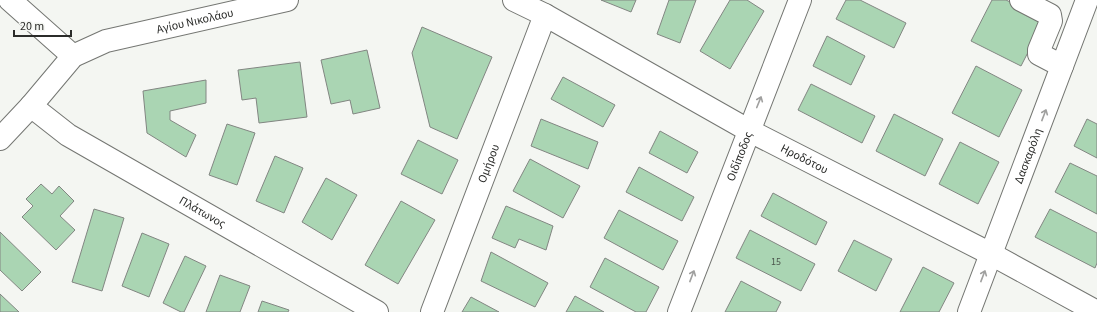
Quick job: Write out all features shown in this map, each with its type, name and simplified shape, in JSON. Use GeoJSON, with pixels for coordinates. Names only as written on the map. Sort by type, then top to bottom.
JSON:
{"type":"FeatureCollection","features":[{"type":"Feature","properties":{"kind":"street"},"geometry":{"type":"LineString","coordinates":[[10,0],[73,56]]}},
{"type":"Feature","properties":{"kind":"street","name":"Αγίου Νικολάου"},"geometry":{"type":"LineString","coordinates":[[0,139],[31,106],[73,56],[106,41],[287,0]]}},
{"type":"Feature","properties":{"kind":"street","name":"Ηροδότου"},"geometry":{"type":"LineString","coordinates":[[514,0],[545,15],[748,130],[991,254],[1097,312]]}},
{"type":"Feature","properties":{"kind":"street","name":"Οιδίποδος"},"geometry":{"type":"LineString","coordinates":[[679,312],[748,130],[800,0]]}},
{"type":"Feature","properties":{"kind":"street"},"geometry":{"type":"LineString","coordinates":[[1021,0],[1050,15],[1051,21],[1039,50],[1039,54],[1062,66]]}},
{"type":"Feature","properties":{"kind":"street","name":"Δασκαρόλη"},"geometry":{"type":"LineString","coordinates":[[969,312],[1087,0]]}},
{"type":"Feature","properties":{"kind":"street","name":"Ομήρου"},"geometry":{"type":"LineString","coordinates":[[432,312],[545,15]]}},
{"type":"Feature","properties":{"kind":"street","name":"Πλάτωνος"},"geometry":{"type":"LineString","coordinates":[[31,106],[68,135],[377,312]]}},
{"type":"Feature","properties":{"kind":"building"},"geometry":{"type":"Polygon","coordinates":[[[601,0],[636,0],[631,12],[601,0]]]}},
{"type":"Feature","properties":{"kind":"building"},"geometry":{"type":"Polygon","coordinates":[[[669,0],[696,0],[680,43],[657,34],[669,0]]]}},
{"type":"Feature","properties":{"kind":"building"},"geometry":{"type":"Polygon","coordinates":[[[730,0],[747,0],[764,11],[730,69],[700,51],[730,0]]]}},
{"type":"Feature","properties":{"kind":"building"},"geometry":{"type":"Polygon","coordinates":[[[846,0],[860,0],[906,23],[894,48],[836,19],[846,0]]]}},
{"type":"Feature","properties":{"kind":"building"},"geometry":{"type":"Polygon","coordinates":[[[992,0],[1006,0],[1045,19],[1021,66],[971,41],[992,0]]]}},
{"type":"Feature","properties":{"kind":"building"},"geometry":{"type":"Polygon","coordinates":[[[422,27],[492,57],[457,139],[430,127],[412,53],[422,27]]]}},
{"type":"Feature","properties":{"kind":"building"},"geometry":{"type":"Polygon","coordinates":[[[827,36],[865,56],[851,85],[813,66],[827,36]]]}},
{"type":"Feature","properties":{"kind":"building"},"geometry":{"type":"Polygon","coordinates":[[[367,50],[380,108],[353,114],[350,100],[331,104],[321,60],[367,50]]]}},
{"type":"Feature","properties":{"kind":"building"},"geometry":{"type":"Polygon","coordinates":[[[300,62],[307,117],[259,123],[256,98],[242,100],[238,70],[300,62]]]}},
{"type":"Feature","properties":{"kind":"building"},"geometry":{"type":"Polygon","coordinates":[[[976,66],[1022,90],[999,137],[952,113],[976,66]]]}},
{"type":"Feature","properties":{"kind":"building"},"geometry":{"type":"Polygon","coordinates":[[[563,77],[615,105],[603,127],[551,99],[563,77]]]}},
{"type":"Feature","properties":{"kind":"building"},"geometry":{"type":"Polygon","coordinates":[[[206,80],[206,103],[170,111],[170,120],[196,135],[186,157],[147,133],[143,91],[206,80]]]}},
{"type":"Feature","properties":{"kind":"building"},"geometry":{"type":"Polygon","coordinates":[[[811,84],[875,116],[862,143],[798,110],[811,84]]]}},
{"type":"Feature","properties":{"kind":"building"},"geometry":{"type":"Polygon","coordinates":[[[894,114],[943,139],[925,176],[876,151],[894,114]]]}},
{"type":"Feature","properties":{"kind":"building"},"geometry":{"type":"Polygon","coordinates":[[[541,119],[598,142],[588,169],[531,146],[541,119]]]}},
{"type":"Feature","properties":{"kind":"building"},"geometry":{"type":"Polygon","coordinates":[[[1087,119],[1097,124],[1097,158],[1074,146],[1087,119]]]}},
{"type":"Feature","properties":{"kind":"building"},"geometry":{"type":"Polygon","coordinates":[[[227,124],[255,133],[237,185],[209,175],[227,124]]]}},
{"type":"Feature","properties":{"kind":"building"},"geometry":{"type":"Polygon","coordinates":[[[660,131],[698,152],[687,173],[649,153],[660,131]]]}},
{"type":"Feature","properties":{"kind":"building"},"geometry":{"type":"Polygon","coordinates":[[[418,140],[458,160],[442,194],[401,174],[418,140]]]}},
{"type":"Feature","properties":{"kind":"building"},"geometry":{"type":"Polygon","coordinates":[[[960,142],[999,162],[978,204],[939,184],[960,142]]]}},
{"type":"Feature","properties":{"kind":"building"},"geometry":{"type":"Polygon","coordinates":[[[275,156],[303,168],[284,213],[256,201],[275,156]]]}},
{"type":"Feature","properties":{"kind":"building"},"geometry":{"type":"Polygon","coordinates":[[[530,159],[580,186],[563,218],[513,191],[530,159]]]}},
{"type":"Feature","properties":{"kind":"building"},"geometry":{"type":"Polygon","coordinates":[[[1070,163],[1097,176],[1097,214],[1055,192],[1070,163]]]}},
{"type":"Feature","properties":{"kind":"building"},"geometry":{"type":"Polygon","coordinates":[[[639,167],[694,197],[682,221],[626,192],[639,167]]]}},
{"type":"Feature","properties":{"kind":"building"},"geometry":{"type":"Polygon","coordinates":[[[326,178],[357,195],[332,240],[302,222],[326,178]]]}},
{"type":"Feature","properties":{"kind":"building"},"geometry":{"type":"Polygon","coordinates":[[[41,184],[52,194],[59,186],[74,201],[60,216],[75,230],[56,250],[22,217],[33,206],[26,199],[41,184]]]}},
{"type":"Feature","properties":{"kind":"building"},"geometry":{"type":"Polygon","coordinates":[[[773,193],[827,222],[816,245],[761,216],[773,193]]]}},
{"type":"Feature","properties":{"kind":"building"},"geometry":{"type":"Polygon","coordinates":[[[401,201],[435,220],[398,284],[365,265],[401,201]]]}},
{"type":"Feature","properties":{"kind":"building"},"geometry":{"type":"Polygon","coordinates":[[[506,206],[553,226],[546,250],[519,239],[515,248],[492,238],[506,206]]]}},
{"type":"Feature","properties":{"kind":"building"},"geometry":{"type":"Polygon","coordinates":[[[94,209],[124,218],[102,291],[72,282],[94,209]]]}},
{"type":"Feature","properties":{"kind":"building"},"geometry":{"type":"Polygon","coordinates":[[[1050,209],[1097,233],[1097,263],[1095,268],[1035,237],[1050,209]]]}},
{"type":"Feature","properties":{"kind":"building"},"geometry":{"type":"Polygon","coordinates":[[[619,210],[678,241],[663,270],[604,238],[619,210]]]}},
{"type":"Feature","properties":{"kind":"building"},"geometry":{"type":"Polygon","coordinates":[[[750,230],[815,264],[801,291],[736,258],[750,230]]]}},
{"type":"Feature","properties":{"kind":"building"},"geometry":{"type":"Polygon","coordinates":[[[0,232],[41,272],[22,291],[0,270],[0,232]]]}},
{"type":"Feature","properties":{"kind":"building"},"geometry":{"type":"Polygon","coordinates":[[[142,233],[169,244],[149,297],[122,286],[142,233]]]}},
{"type":"Feature","properties":{"kind":"building"},"geometry":{"type":"Polygon","coordinates":[[[854,240],[892,259],[876,291],[838,271],[854,240]]]}},
{"type":"Feature","properties":{"kind":"building"},"geometry":{"type":"Polygon","coordinates":[[[491,252],[548,283],[535,307],[481,281],[491,252]]]}},
{"type":"Feature","properties":{"kind":"building"},"geometry":{"type":"Polygon","coordinates":[[[185,256],[206,266],[184,312],[181,312],[163,303],[185,256]]]}},
{"type":"Feature","properties":{"kind":"building"},"geometry":{"type":"Polygon","coordinates":[[[605,258],[659,287],[646,312],[636,312],[590,287],[605,258]]]}},
{"type":"Feature","properties":{"kind":"building"},"geometry":{"type":"Polygon","coordinates":[[[923,267],[954,283],[939,312],[900,312],[923,267]]]}},
{"type":"Feature","properties":{"kind":"building"},"geometry":{"type":"Polygon","coordinates":[[[220,275],[250,286],[240,312],[206,312],[220,275]]]}},
{"type":"Feature","properties":{"kind":"building"},"geometry":{"type":"Polygon","coordinates":[[[741,281],[781,302],[776,312],[725,312],[741,281]]]}},
{"type":"Feature","properties":{"kind":"building"},"geometry":{"type":"Polygon","coordinates":[[[0,294],[19,312],[0,312],[0,294]]]}},
{"type":"Feature","properties":{"kind":"building"},"geometry":{"type":"Polygon","coordinates":[[[575,296],[604,312],[566,312],[575,296]]]}},
{"type":"Feature","properties":{"kind":"building"},"geometry":{"type":"Polygon","coordinates":[[[471,297],[499,312],[462,312],[471,297]]]}},
{"type":"Feature","properties":{"kind":"building"},"geometry":{"type":"Polygon","coordinates":[[[262,301],[289,310],[288,312],[258,312],[262,301]]]}}]}
